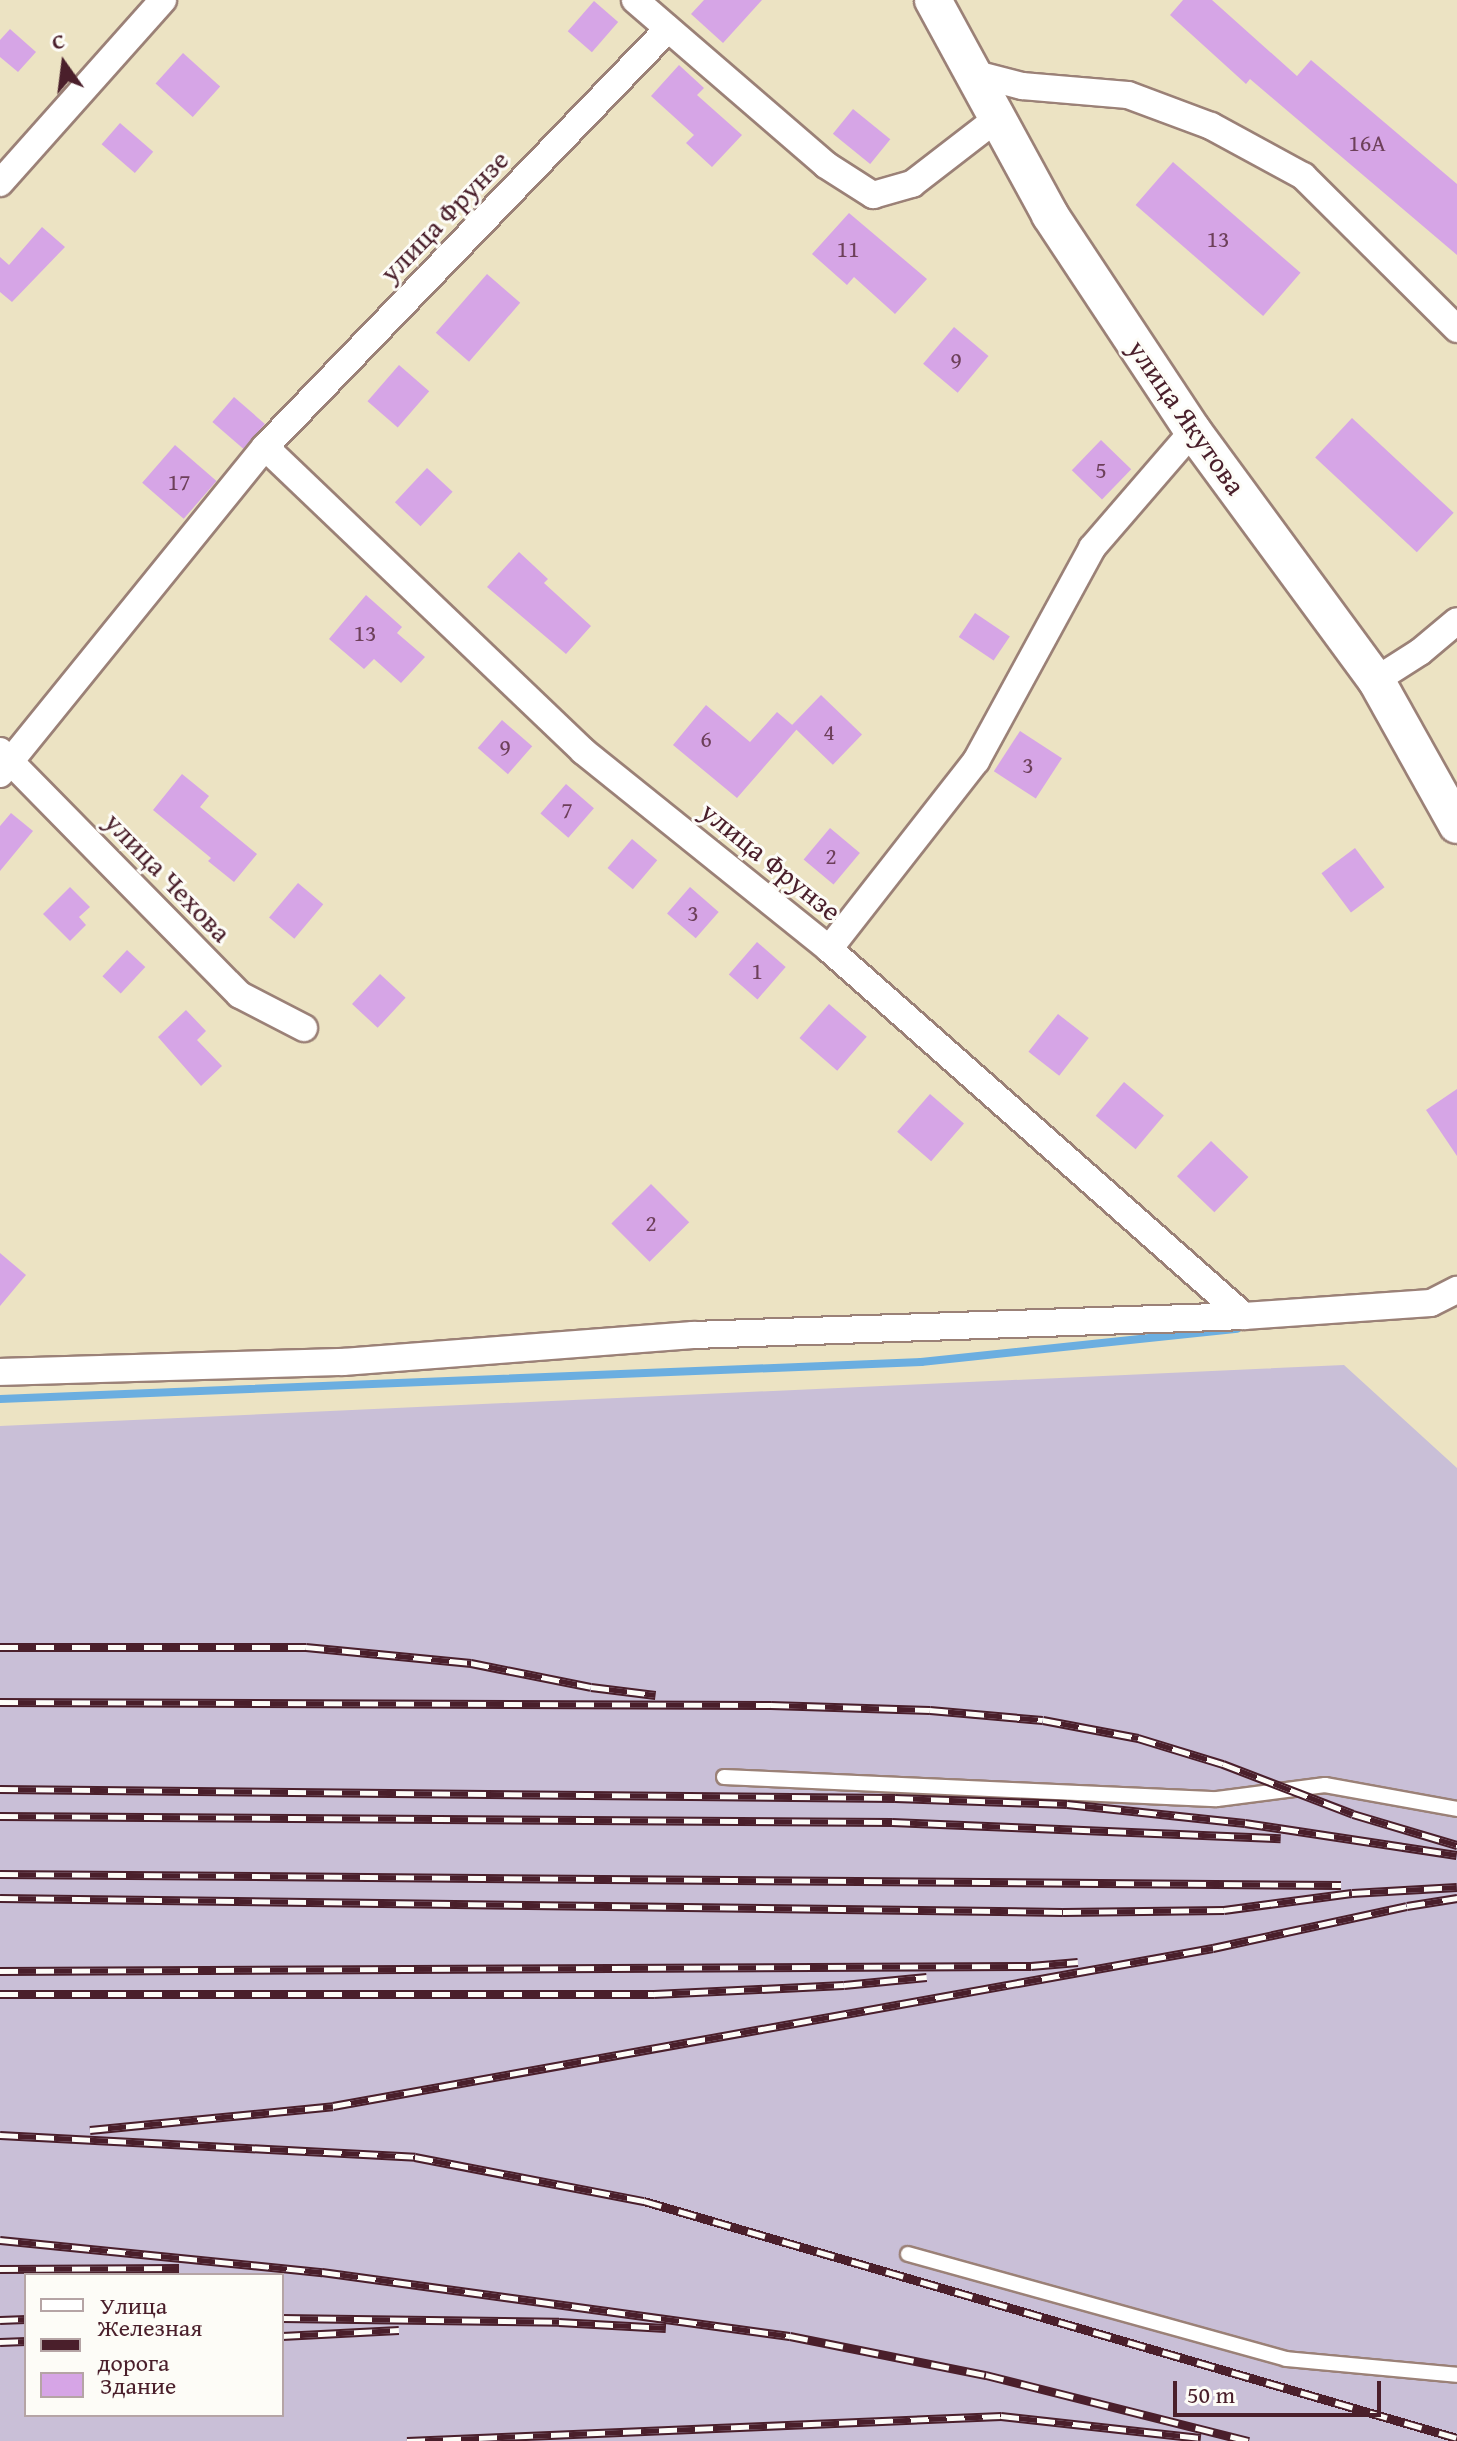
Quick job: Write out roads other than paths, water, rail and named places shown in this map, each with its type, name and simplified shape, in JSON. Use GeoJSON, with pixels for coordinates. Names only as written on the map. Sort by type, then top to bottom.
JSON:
{"type":"FeatureCollection","features":[{"type":"Feature","properties":{"kind":"street"},"geometry":{"type":"LineString","coordinates":[[0,183],[163,0]]}},
{"type":"Feature","properties":{"kind":"street"},"geometry":{"type":"LineString","coordinates":[[635,0],[826,165],[873,195],[912,184],[996,119]]}},
{"type":"Feature","properties":{"kind":"street","name":"улица Якутова"},"geometry":{"type":"LineString","coordinates":[[933,0],[1050,215],[1193,431],[1376,680],[1457,825]]}},
{"type":"Feature","properties":{"kind":"street","name":"улица Фрунзе"},"geometry":{"type":"LineString","coordinates":[[3,762],[265,447],[668,29]]}},
{"type":"Feature","properties":{"kind":"street"},"geometry":{"type":"LineString","coordinates":[[976,74],[1022,86],[1128,95],[1211,126],[1303,176],[1457,329]]}},
{"type":"Feature","properties":{"kind":"street"},"geometry":{"type":"LineString","coordinates":[[829,949],[976,761],[1092,548],[1193,431]]}},
{"type":"Feature","properties":{"kind":"street","name":"улица Фрунзе"},"geometry":{"type":"LineString","coordinates":[[265,447],[583,751],[829,949],[1244,1316]]}},
{"type":"Feature","properties":{"kind":"street"},"geometry":{"type":"LineString","coordinates":[[1376,680],[1420,652],[1457,621]]}},
{"type":"Feature","properties":{"kind":"street","name":"улица Чехова"},"geometry":{"type":"LineString","coordinates":[[3,762],[240,995],[304,1028]]}},
{"type":"Feature","properties":{"kind":"street"},"geometry":{"type":"LineString","coordinates":[[0,1372],[343,1362],[693,1335],[1244,1316],[1431,1303],[1457,1290]]}},
{"type":"Feature","properties":{"kind":"lane"},"geometry":{"type":"LineString","coordinates":[[724,1777],[1217,1799],[1325,1785],[1457,1809]]}},
{"type":"Feature","properties":{"kind":"lane"},"geometry":{"type":"LineString","coordinates":[[908,2254],[1286,2359],[1457,2375]]}},
{"type":"Feature","properties":{"kind":"waterway"},"geometry":{"type":"LineString","coordinates":[[0,1399],[921,1362],[1237,1329]]}},
{"type":"Feature","properties":{"kind":"railway"},"geometry":{"type":"LineString","coordinates":[[0,1647],[306,1647],[471,1663],[591,1687],[656,1695]]}},
{"type":"Feature","properties":{"kind":"railway"},"geometry":{"type":"LineString","coordinates":[[0,1702],[771,1705],[930,1710],[1043,1720],[1138,1738],[1223,1764],[1353,1814],[1457,1845]]}},
{"type":"Feature","properties":{"kind":"railway"},"geometry":{"type":"LineString","coordinates":[[0,1789],[895,1798],[1067,1804],[1245,1823],[1457,1855]]}},
{"type":"Feature","properties":{"kind":"railway"},"geometry":{"type":"LineString","coordinates":[[0,1816],[892,1822],[1281,1838]]}},
{"type":"Feature","properties":{"kind":"railway"},"geometry":{"type":"LineString","coordinates":[[0,1874],[1341,1885]]}},
{"type":"Feature","properties":{"kind":"railway"},"geometry":{"type":"LineString","coordinates":[[0,1898],[1063,1912],[1224,1910],[1352,1893],[1457,1887]]}},
{"type":"Feature","properties":{"kind":"railway"},"geometry":{"type":"LineString","coordinates":[[90,2130],[333,2106],[1213,1948],[1457,1898]]}},
{"type":"Feature","properties":{"kind":"railway"},"geometry":{"type":"LineString","coordinates":[[0,1971],[1031,1966],[1078,1962]]}},
{"type":"Feature","properties":{"kind":"railway"},"geometry":{"type":"LineString","coordinates":[[0,1994],[654,1994],[844,1985],[927,1977]]}},
{"type":"Feature","properties":{"kind":"railway"},"geometry":{"type":"LineString","coordinates":[[0,2135],[415,2157],[644,2201],[1457,2438]]}},
{"type":"Feature","properties":{"kind":"railway"},"geometry":{"type":"LineString","coordinates":[[0,2240],[322,2272],[790,2336],[986,2375],[1249,2441]]}},
{"type":"Feature","properties":{"kind":"railway"},"geometry":{"type":"LineString","coordinates":[[0,2269],[179,2268]]}},
{"type":"Feature","properties":{"kind":"railway"},"geometry":{"type":"LineString","coordinates":[[284,2318],[559,2322],[666,2328]]}},
{"type":"Feature","properties":{"kind":"railway"},"geometry":{"type":"LineString","coordinates":[[0,2320],[24,2319]]}},
{"type":"Feature","properties":{"kind":"railway"},"geometry":{"type":"LineString","coordinates":[[284,2336],[399,2330]]}},
{"type":"Feature","properties":{"kind":"railway"},"geometry":{"type":"LineString","coordinates":[[0,2342],[24,2341]]}},
{"type":"Feature","properties":{"kind":"railway"},"geometry":{"type":"LineString","coordinates":[[407,2441],[1001,2416],[1201,2438]]}}]}
